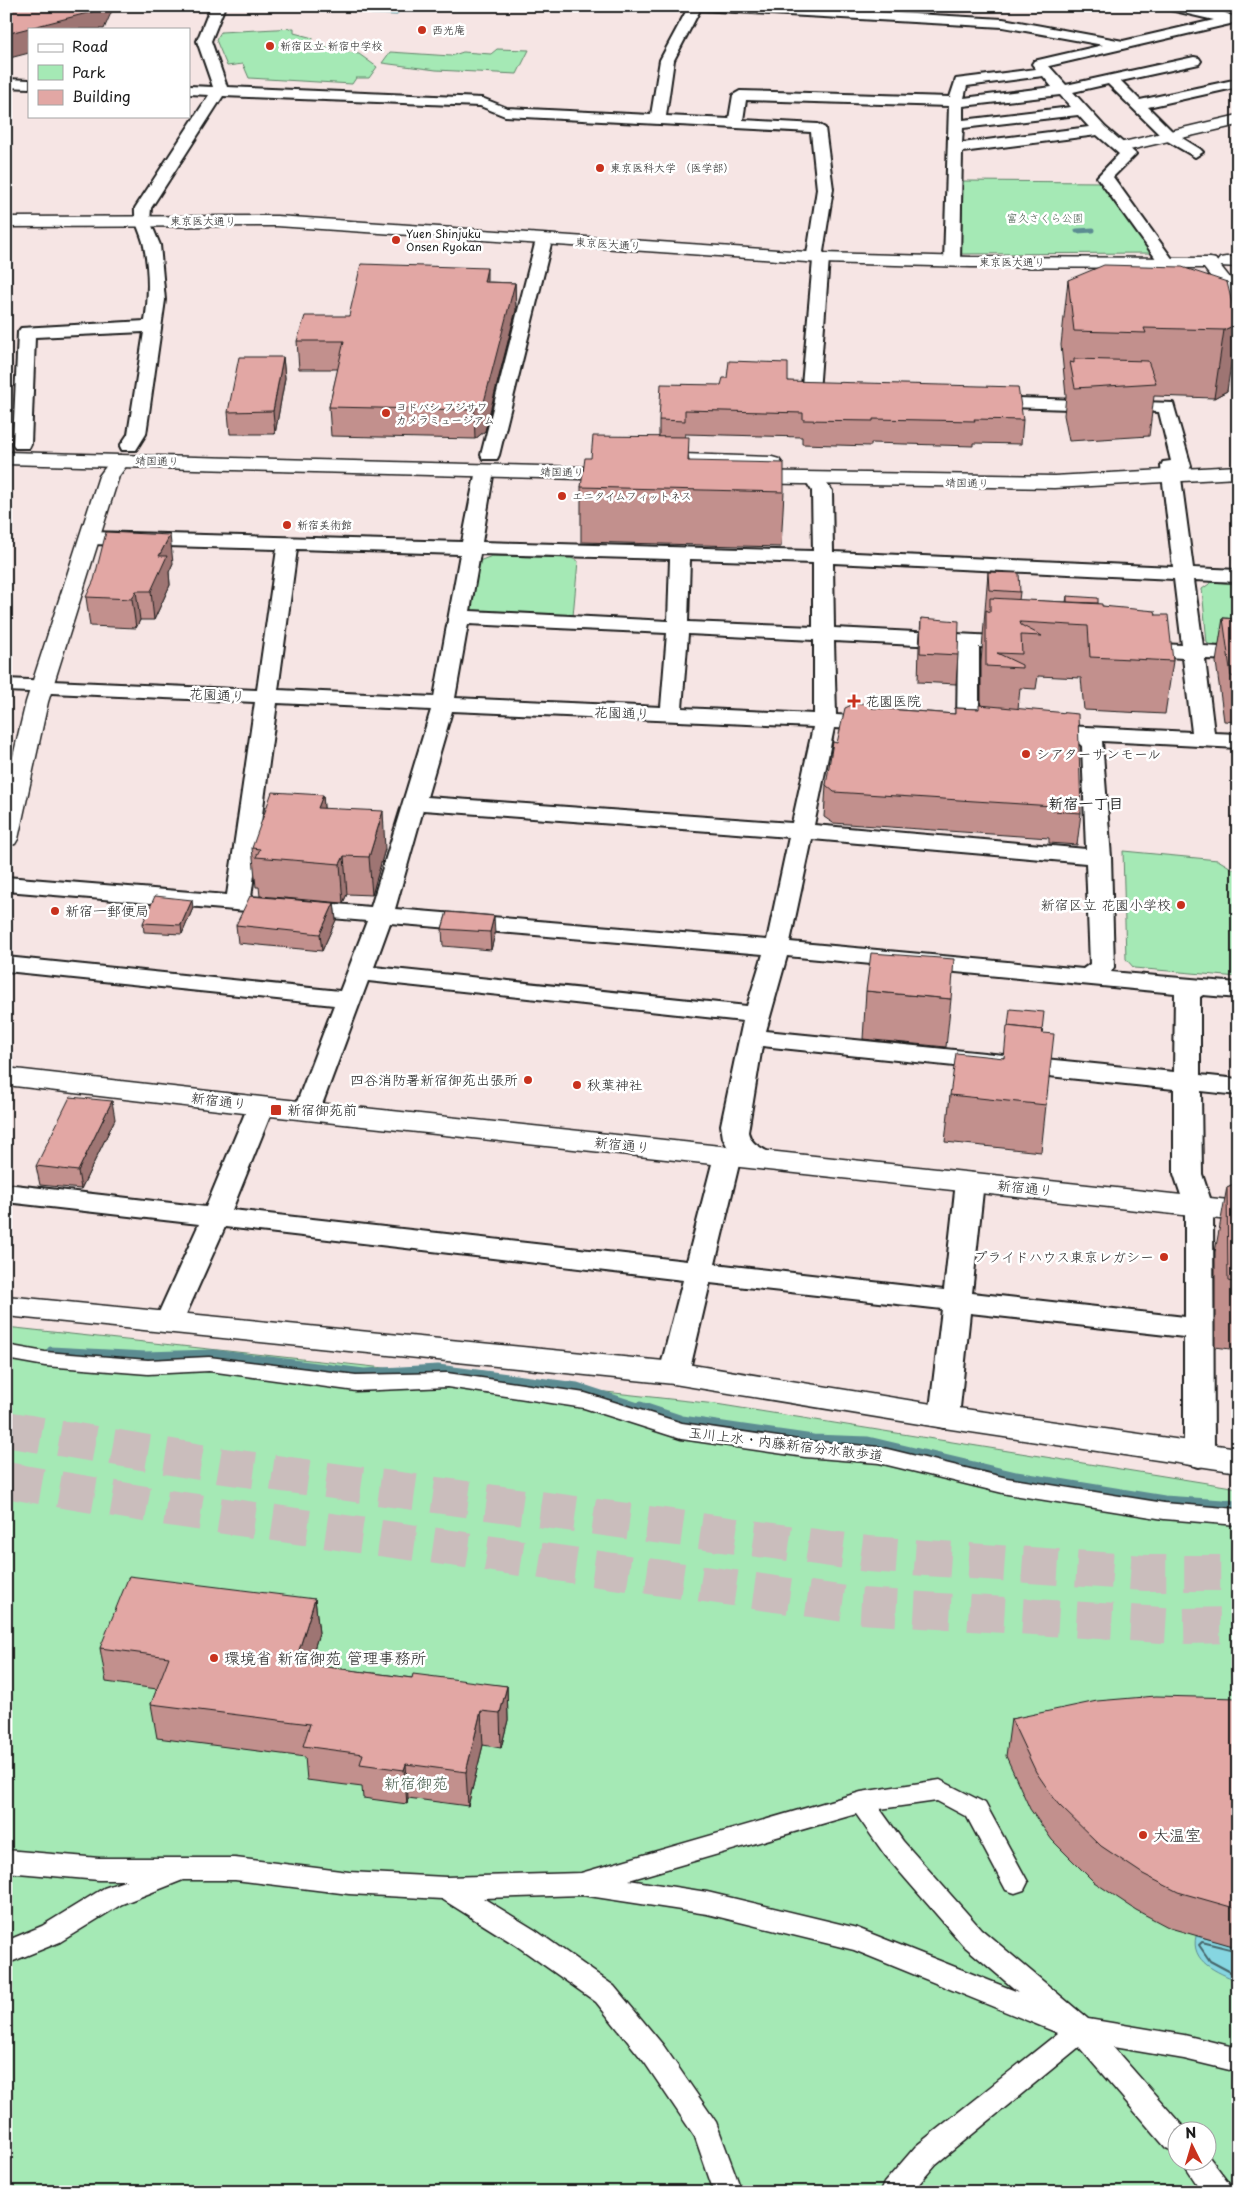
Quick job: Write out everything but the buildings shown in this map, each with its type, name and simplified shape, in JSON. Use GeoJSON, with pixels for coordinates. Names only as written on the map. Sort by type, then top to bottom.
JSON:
{"type":"FeatureCollection","features":[{"type":"Feature","properties":{"kind":"street"},"geometry":{"type":"LineString","coordinates":[[6,839],[42,687],[110,476],[137,434],[157,300],[152,245],[142,221],[143,208],[219,91],[220,86],[204,41],[218,6]]}},
{"type":"Feature","properties":{"kind":"street"},"geometry":{"type":"LineString","coordinates":[[658,120],[667,60],[696,6],[1003,23],[1124,45]]}},
{"type":"Feature","properties":{"kind":"street"},"geometry":{"type":"LineString","coordinates":[[1171,6],[1234,21]]}},
{"type":"Feature","properties":{"kind":"street"},"geometry":{"type":"LineString","coordinates":[[1168,264],[1105,177],[1128,154],[1100,130],[1045,72],[1040,64],[1234,21]]}},
{"type":"Feature","properties":{"kind":"street"},"geometry":{"type":"LineString","coordinates":[[1146,40],[1214,69],[1238,82]]}},
{"type":"Feature","properties":{"kind":"street"},"geometry":{"type":"LineString","coordinates":[[735,124],[740,95],[956,103],[1063,90],[1194,61]]}},
{"type":"Feature","properties":{"kind":"street"},"geometry":{"type":"LineString","coordinates":[[952,261],[956,103],[961,82],[1045,72]]}},
{"type":"Feature","properties":{"kind":"street"},"geometry":{"type":"LineString","coordinates":[[1112,80],[1169,136],[1195,152]]}},
{"type":"Feature","properties":{"kind":"street"},"geometry":{"type":"LineString","coordinates":[[1137,105],[1238,82]]}},
{"type":"Feature","properties":{"kind":"street"},"geometry":{"type":"LineString","coordinates":[[6,83],[28,84]]}},
{"type":"Feature","properties":{"kind":"street"},"geometry":{"type":"LineString","coordinates":[[190,90],[482,102],[505,112],[818,128],[825,189],[815,254],[822,258],[810,396],[850,398]]}},
{"type":"Feature","properties":{"kind":"street"},"geometry":{"type":"LineString","coordinates":[[955,125],[1081,110]]}},
{"type":"Feature","properties":{"kind":"street"},"geometry":{"type":"LineString","coordinates":[[1121,147],[1238,120]]}},
{"type":"Feature","properties":{"kind":"street"},"geometry":{"type":"LineString","coordinates":[[956,148],[1100,130]]}},
{"type":"Feature","properties":{"kind":"street","name":"東京医大通り"},"geometry":{"type":"LineString","coordinates":[[6,222],[277,221],[822,258],[1168,264],[1224,262]]}},
{"type":"Feature","properties":{"kind":"street"},"geometry":{"type":"LineString","coordinates":[[307,1110],[381,915],[443,705],[487,463],[544,240]]}},
{"type":"Feature","properties":{"kind":"street"},"geometry":{"type":"LineString","coordinates":[[1224,262],[1238,277]]}},
{"type":"Feature","properties":{"kind":"street"},"geometry":{"type":"LineString","coordinates":[[1224,262],[1238,300]]}},
{"type":"Feature","properties":{"kind":"street"},"geometry":{"type":"LineString","coordinates":[[14,444],[26,332],[154,326]]}},
{"type":"Feature","properties":{"kind":"street"},"geometry":{"type":"LineString","coordinates":[[968,401],[1166,407],[1175,470],[1204,739]]}},
{"type":"Feature","properties":{"kind":"street","name":"靖国通り"},"geometry":{"type":"LineString","coordinates":[[14,444],[124,453],[808,471],[979,483],[1066,483],[1175,470],[1238,460]]}},
{"type":"Feature","properties":{"kind":"street","name":"靖国通り"},"geometry":{"type":"LineString","coordinates":[[6,458],[124,453]]}},
{"type":"Feature","properties":{"kind":"street","name":"靖国通り"},"geometry":{"type":"LineString","coordinates":[[1175,470],[1238,472]]}},
{"type":"Feature","properties":{"kind":"street"},"geometry":{"type":"LineString","coordinates":[[763,1160],[753,1157],[743,1149],[734,1135],[755,1026],[777,948],[825,720],[822,491],[808,471]]}},
{"type":"Feature","properties":{"kind":"street"},"geometry":{"type":"LineString","coordinates":[[90,538],[822,557],[1238,576]]}},
{"type":"Feature","properties":{"kind":"street"},"geometry":{"type":"LineString","coordinates":[[238,903],[268,698],[288,543]]}},
{"type":"Feature","properties":{"kind":"street"},"geometry":{"type":"LineString","coordinates":[[671,715],[678,627],[680,553]]}},
{"type":"Feature","properties":{"kind":"street"},"geometry":{"type":"LineString","coordinates":[[458,617],[1038,644]]}},
{"type":"Feature","properties":{"kind":"street"},"geometry":{"type":"LineString","coordinates":[[968,728],[969,640]]}},
{"type":"Feature","properties":{"kind":"street"},"geometry":{"type":"LineString","coordinates":[[1116,648],[1238,654]]}},
{"type":"Feature","properties":{"kind":"street","name":"花園通り"},"geometry":{"type":"LineString","coordinates":[[6,685],[894,724]]}},
{"type":"Feature","properties":{"kind":"street"},"geometry":{"type":"LineString","coordinates":[[1023,730],[1238,741]]}},
{"type":"Feature","properties":{"kind":"street"},"geometry":{"type":"LineString","coordinates":[[1081,734],[1093,744],[1102,966],[1088,977]]}},
{"type":"Feature","properties":{"kind":"street"},"geometry":{"type":"LineString","coordinates":[[415,803],[802,832],[1098,857]]}},
{"type":"Feature","properties":{"kind":"street"},"geometry":{"type":"LineString","coordinates":[[6,884],[777,948],[1238,991]]}},
{"type":"Feature","properties":{"kind":"street"},"geometry":{"type":"LineString","coordinates":[[6,964],[348,999]]}},
{"type":"Feature","properties":{"kind":"street"},"geometry":{"type":"LineString","coordinates":[[358,973],[1187,1082],[1238,1087]]}},
{"type":"Feature","properties":{"kind":"street"},"geometry":{"type":"LineString","coordinates":[[1199,1456],[1199,1207],[1188,1174],[1187,1082],[1188,994],[1200,988]]}},
{"type":"Feature","properties":{"kind":"street","name":"新宿通り"},"geometry":{"type":"LineString","coordinates":[[6,1076],[261,1106],[1238,1211]]}},
{"type":"Feature","properties":{"kind":"street"},"geometry":{"type":"LineString","coordinates":[[169,1321],[216,1216],[261,1106]]}},
{"type":"Feature","properties":{"kind":"street"},"geometry":{"type":"LineString","coordinates":[[674,1373],[727,1156]]}},
{"type":"Feature","properties":{"kind":"street"},"geometry":{"type":"LineString","coordinates":[[944,1416],[970,1182]]}},
{"type":"Feature","properties":{"kind":"street"},"geometry":{"type":"LineString","coordinates":[[6,1193],[958,1299],[1199,1328]]}},
{"type":"Feature","properties":{"kind":"street"},"geometry":{"type":"LineString","coordinates":[[6,1306],[674,1373],[1199,1456],[1238,1460]]}},
{"type":"Feature","properties":{"kind":"street","name":"玉川上水・内藤新宿分水散歩道"},"geometry":{"type":"LineString","coordinates":[[6,1352],[45,1358],[148,1367],[209,1364],[356,1383],[447,1380],[586,1401],[681,1431],[805,1449],[879,1455],[1007,1486],[1164,1511],[1238,1517]]}},
{"type":"Feature","properties":{"kind":"street"},"geometry":{"type":"LineString","coordinates":[[582,1884],[660,1859],[861,1802],[940,1790],[976,1810],[1015,1882]]}},
{"type":"Feature","properties":{"kind":"street"},"geometry":{"type":"LineString","coordinates":[[861,1802],[894,1848],[972,1936],[1081,2030],[1166,2128]]}},
{"type":"Feature","properties":{"kind":"street"},"geometry":{"type":"LineString","coordinates":[[6,1861],[99,1869],[235,1869],[349,1883],[446,1888],[582,1884],[707,1903],[857,1939],[1081,2030],[1184,2047],[1238,2060]]}},
{"type":"Feature","properties":{"kind":"street"},"geometry":{"type":"LineString","coordinates":[[6,1953],[51,1934],[113,1896],[186,1869]]}},
{"type":"Feature","properties":{"kind":"street"},"geometry":{"type":"LineString","coordinates":[[446,1888],[526,1938],[605,1994],[654,2054],[706,2131],[728,2192]]}},
{"type":"Feature","properties":{"kind":"street"},"geometry":{"type":"LineString","coordinates":[[894,2192],[926,2155],[1081,2030]]}},
{"type":"Feature","properties":{"kind":"green space"},"geometry":{"type":"Polygon","coordinates":[[[294,28],[294,33],[313,38],[312,43],[318,46],[359,54],[377,67],[369,78],[356,78],[352,84],[249,78],[243,64],[227,66],[216,40],[221,32],[294,28]]]}},
{"type":"Feature","properties":{"kind":"green space"},"geometry":{"type":"Polygon","coordinates":[[[497,49],[529,50],[517,74],[436,70],[382,63],[390,52],[451,56],[463,52],[491,54],[497,49]]]}},
{"type":"Feature","properties":{"kind":"green space","name":"富久さくら公園"},"geometry":{"type":"Polygon","coordinates":[[[963,181],[1103,182],[1155,253],[961,254],[963,181]]]}},
{"type":"Feature","properties":{"kind":"green space"},"geometry":{"type":"Polygon","coordinates":[[[492,556],[571,558],[578,561],[573,616],[561,619],[478,616],[469,609],[479,561],[492,556]]]}},
{"type":"Feature","properties":{"kind":"green space"},"geometry":{"type":"Polygon","coordinates":[[[1212,582],[1238,584],[1238,650],[1218,649],[1207,643],[1202,589],[1212,582]]]}},
{"type":"Feature","properties":{"kind":"green space"},"geometry":{"type":"Polygon","coordinates":[[[1123,851],[1218,860],[1238,872],[1238,977],[1134,968],[1126,959],[1123,851]]]}},
{"type":"Feature","properties":{"kind":"green space","name":"新宿御苑"},"geometry":{"type":"Polygon","coordinates":[[[6,1327],[716,1404],[1238,1488],[1238,2192],[6,2192],[6,1327]]]}},
{"type":"Feature","properties":{"kind":"water"},"geometry":{"type":"Polygon","coordinates":[[[375,6],[401,6],[397,15],[371,14],[375,6]]]}},
{"type":"Feature","properties":{"kind":"water"},"geometry":{"type":"Polygon","coordinates":[[[1196,1936],[1238,1946],[1238,1981],[1214,1970],[1201,1959],[1195,1945],[1196,1936]]]}},
{"type":"Feature","properties":{"kind":"waterway"},"geometry":{"type":"LineString","coordinates":[[1077,231],[1093,230]]}},
{"type":"Feature","properties":{"kind":"waterway"},"geometry":{"type":"LineString","coordinates":[[51,1351],[145,1356],[213,1354],[364,1373],[438,1369],[577,1387],[644,1409]]}},
{"type":"Feature","properties":{"kind":"waterway"},"geometry":{"type":"LineString","coordinates":[[640,1407],[682,1421],[813,1440],[868,1442],[1016,1477],[1164,1501],[1238,1506]]}},
{"type":"Feature","properties":{"kind":"tunnel"},"geometry":{"type":"LineString","coordinates":[[6,1429],[224,1466],[868,1554],[1146,1573],[1238,1573]]}},
{"type":"Feature","properties":{"kind":"tunnel"},"geometry":{"type":"LineString","coordinates":[[6,1480],[162,1507],[860,1606],[1179,1626],[1238,1625]]}},
{"type":"Feature","properties":{"kind":"place","name":"西光庵"},"geometry":{"type":"Point","coordinates":[422,30]}},
{"type":"Feature","properties":{"kind":"place","name":"新宿区立 新宿中学校"},"geometry":{"type":"Point","coordinates":[270,46]}},
{"type":"Feature","properties":{"kind":"place","name":"東京医科大学 （医学部）"},"geometry":{"type":"Point","coordinates":[600,168]}},
{"type":"Feature","properties":{"kind":"place","name":"Yuen Shinjuku Onsen Ryokan"},"geometry":{"type":"Point","coordinates":[396,240]}},
{"type":"Feature","properties":{"kind":"place","name":"ヨドバシ フジサワ カメラミュージアム"},"geometry":{"type":"Point","coordinates":[386,413]}},
{"type":"Feature","properties":{"kind":"place","name":"エニタイムフィットネス"},"geometry":{"type":"Point","coordinates":[562,496]}},
{"type":"Feature","properties":{"kind":"place","name":"新宿美術館"},"geometry":{"type":"Point","coordinates":[287,525]}},
{"type":"Feature","properties":{"kind":"place","name":"花園医院"},"geometry":{"type":"Point","coordinates":[854,701]}},
{"type":"Feature","properties":{"kind":"place","name":"シアターサンモール"},"geometry":{"type":"Point","coordinates":[1026,754]}},
{"type":"Feature","properties":{"kind":"place","name":"新宿区立 花園小学校"},"geometry":{"type":"Point","coordinates":[1181,905]}},
{"type":"Feature","properties":{"kind":"place","name":"新宿一郵便局"},"geometry":{"type":"Point","coordinates":[55,911]}},
{"type":"Feature","properties":{"kind":"place","name":"四谷消防署新宿御苑出張所"},"geometry":{"type":"Point","coordinates":[528,1080]}},
{"type":"Feature","properties":{"kind":"place","name":"秋葉神社"},"geometry":{"type":"Point","coordinates":[577,1085]}},
{"type":"Feature","properties":{"kind":"place","name":"新宿御苑前"},"geometry":{"type":"Point","coordinates":[276,1110]}},
{"type":"Feature","properties":{"kind":"place","name":"プライドハウス東京レガシー"},"geometry":{"type":"Point","coordinates":[1164,1257]}},
{"type":"Feature","properties":{"kind":"place","name":"環境省 新宿御苑 管理事務所"},"geometry":{"type":"Point","coordinates":[214,1658]}},
{"type":"Feature","properties":{"kind":"place","name":"大温室"},"geometry":{"type":"Point","coordinates":[1143,1835]}},
{"type":"Feature","properties":{"kind":"district","name":"新宿一丁目"},"geometry":{"type":"Point","coordinates":[1086,804]}}]}
